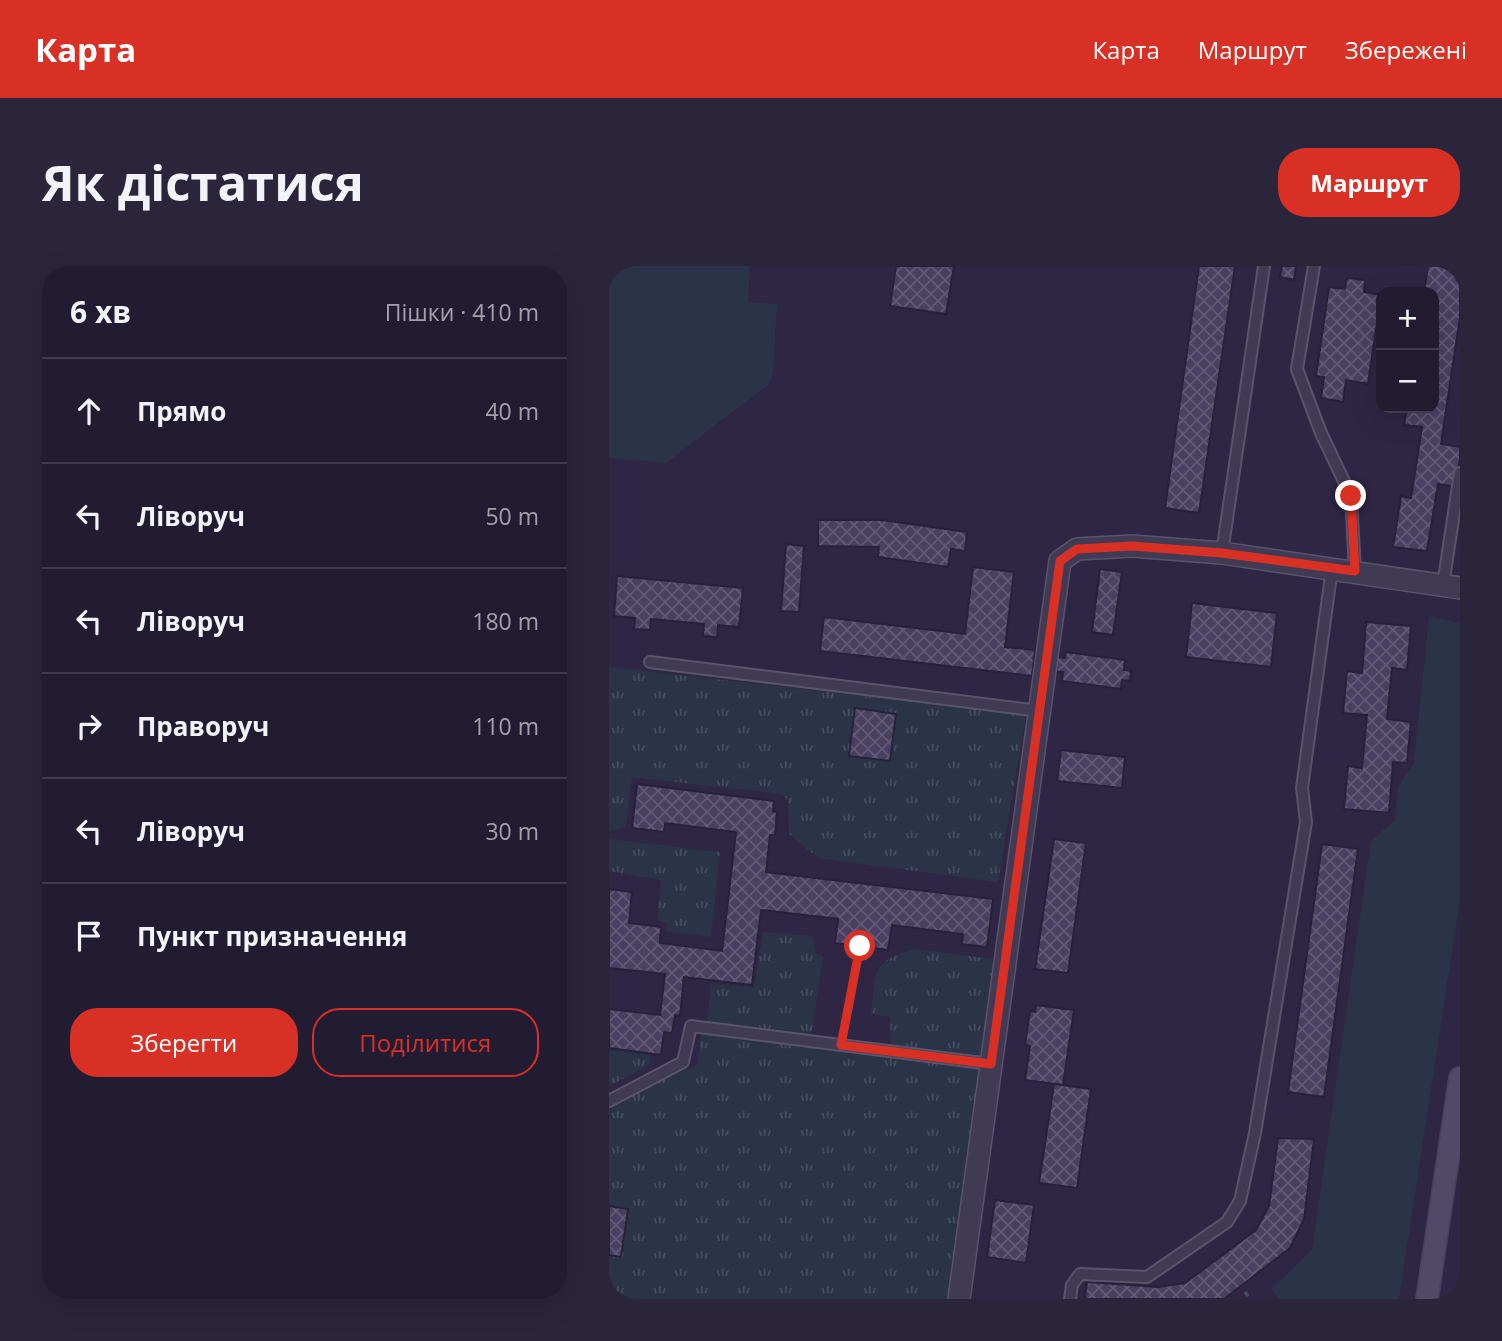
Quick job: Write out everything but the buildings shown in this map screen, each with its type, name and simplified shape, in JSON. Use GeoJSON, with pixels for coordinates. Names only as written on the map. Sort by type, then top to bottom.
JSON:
{"type":"FeatureCollection","features":[{"type":"Feature","properties":{"kind":"main road"},"geometry":{"type":"LineString","coordinates":[[1427,1299],[1455,1134],[1460,1078]]}},
{"type":"Feature","properties":{"kind":"street"},"geometry":{"type":"LineString","coordinates":[[959,1299],[1060,561],[1077,549],[1132,546],[1222,553],[1332,567],[1451,587]]}},
{"type":"Feature","properties":{"kind":"lane"},"geometry":{"type":"LineString","coordinates":[[1222,553],[1264,266]]}},
{"type":"Feature","properties":{"kind":"lane"},"geometry":{"type":"LineString","coordinates":[[1314,266],[1297,369],[1321,433],[1351,496],[1355,571]]}},
{"type":"Feature","properties":{"kind":"lane"},"geometry":{"type":"LineString","coordinates":[[1451,587],[1460,473]]}},
{"type":"Feature","properties":{"kind":"lane"},"geometry":{"type":"LineString","coordinates":[[1070,1299],[1072,1285],[1080,1274],[1147,1278],[1227,1222],[1240,1201],[1255,1133],[1306,822],[1302,788],[1332,567]]}},
{"type":"Feature","properties":{"kind":"lane"},"geometry":{"type":"LineString","coordinates":[[650,662],[1040,711]]}},
{"type":"Feature","properties":{"kind":"lane"},"geometry":{"type":"LineString","coordinates":[[609,1101],[683,1062],[691,1026],[991,1064]]}},
{"type":"Feature","properties":{"kind":"path"},"geometry":{"type":"LineString","coordinates":[[841,1045],[860,946]]}},
{"type":"Feature","properties":{"kind":"path"},"geometry":{"type":"LineString","coordinates":[[1245,1292],[1250,1299]]}},
{"type":"Feature","properties":{"kind":"green space"},"geometry":{"type":"Polygon","coordinates":[[[609,266],[750,266],[748,302],[777,304],[773,373],[769,384],[666,463],[609,458],[609,266]]]}},
{"type":"Feature","properties":{"kind":"green space"},"geometry":{"type":"Polygon","coordinates":[[[1429,616],[1460,623],[1460,899],[1399,1299],[1279,1299],[1271,1289],[1312,1249],[1371,841],[1395,820],[1398,788],[1414,762],[1429,616]]]}},
{"type":"Feature","properties":{"kind":"green space"},"geometry":{"type":"Polygon","coordinates":[[[609,667],[1026,715],[998,882],[818,858],[789,834],[788,800],[781,794],[632,777],[626,827],[609,831],[609,667]],[[855,709],[849,756],[890,761],[896,714],[855,709]]]}},
{"type":"Feature","properties":{"kind":"green space"},"geometry":{"type":"Polygon","coordinates":[[[609,839],[720,852],[711,937],[665,931],[667,923],[657,920],[661,880],[609,871],[609,839]]]}},
{"type":"Feature","properties":{"kind":"green space"},"geometry":{"type":"Polygon","coordinates":[[[763,932],[813,936],[816,953],[823,957],[811,1037],[707,1023],[711,984],[754,987],[763,932]]]}},
{"type":"Feature","properties":{"kind":"green space"},"geometry":{"type":"Polygon","coordinates":[[[913,949],[1001,960],[986,1056],[891,1045],[890,1017],[871,1014],[875,978],[882,964],[913,949]]]}},
{"type":"Feature","properties":{"kind":"green space"},"geometry":{"type":"Polygon","coordinates":[[[702,1030],[985,1067],[954,1299],[609,1299],[609,1108],[653,1084],[697,1065],[702,1030]]]}},
{"type":"Feature","properties":{"kind":"green space"},"geometry":{"type":"Polygon","coordinates":[[[609,1050],[650,1055],[649,1065],[609,1086],[609,1050]]]}},
{"type":"Feature","properties":{"kind":"route"},"geometry":{"type":"LineString","coordinates":[[860,946],[841,1045],[991,1064],[1060,561],[1077,549],[1132,546],[1222,553],[1355,571],[1351,496]]}}]}
